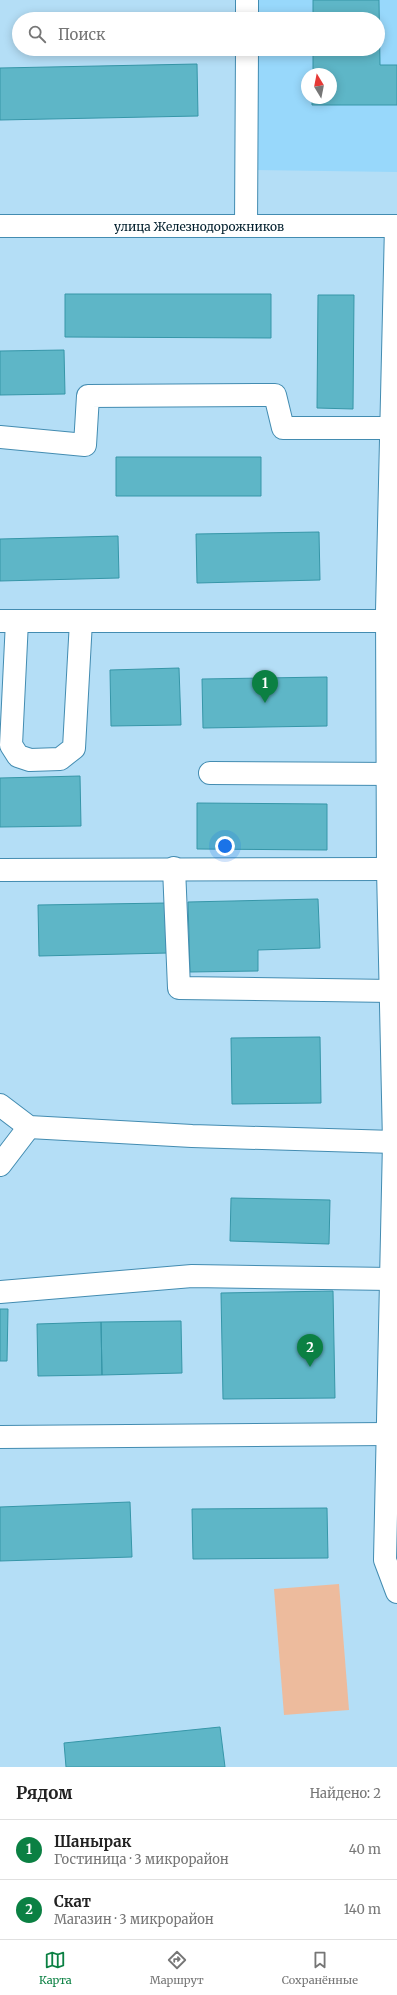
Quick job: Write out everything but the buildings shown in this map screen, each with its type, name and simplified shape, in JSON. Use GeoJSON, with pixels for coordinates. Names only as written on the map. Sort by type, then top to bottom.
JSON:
{"type":"FeatureCollection","features":[{"type":"Feature","properties":{"kind":"street"},"geometry":{"type":"LineString","coordinates":[[247,0],[247,12]]}},
{"type":"Feature","properties":{"kind":"street"},"geometry":{"type":"LineString","coordinates":[[246,56],[246,225]]}},
{"type":"Feature","properties":{"kind":"street","name":"улица Железнодорожников"},"geometry":{"type":"LineString","coordinates":[[0,226],[396,226]]}},
{"type":"Feature","properties":{"kind":"street"},"geometry":{"type":"LineString","coordinates":[[396,226],[387,621],[393,774],[388,869],[395,1150],[391,1279],[393,1326],[388,1434],[392,1494],[385,1560],[397,1592]]}},
{"type":"Feature","properties":{"kind":"street"},"geometry":{"type":"LineString","coordinates":[[0,437],[85,445],[88,396],[275,395],[283,428],[391,428]]}},
{"type":"Feature","properties":{"kind":"street"},"geometry":{"type":"LineString","coordinates":[[81,621],[74,748],[60,759],[30,760],[18,756],[11,745],[8,621],[81,621],[387,621]]}},
{"type":"Feature","properties":{"kind":"street"},"geometry":{"type":"LineString","coordinates":[[210,773],[393,774]]}},
{"type":"Feature","properties":{"kind":"street"},"geometry":{"type":"LineString","coordinates":[[0,870],[174,868],[388,869]]}},
{"type":"Feature","properties":{"kind":"street"},"geometry":{"type":"LineString","coordinates":[[174,868],[179,988],[392,991]]}},
{"type":"Feature","properties":{"kind":"street"},"geometry":{"type":"LineString","coordinates":[[0,1106],[29,1127],[192,1136],[395,1150]]}},
{"type":"Feature","properties":{"kind":"street"},"geometry":{"type":"LineString","coordinates":[[0,1165],[29,1127]]}},
{"type":"Feature","properties":{"kind":"street"},"geometry":{"type":"LineString","coordinates":[[0,1292],[192,1276],[391,1279]]}},
{"type":"Feature","properties":{"kind":"street"},"geometry":{"type":"LineString","coordinates":[[0,1437],[388,1434]]}},
{"type":"Feature","properties":{"kind":"shaded area"},"geometry":{"type":"Polygon","coordinates":[[[253,0],[397,0],[397,172],[253,170],[254,56],[385,56],[385,12],[253,12],[253,0]]]}},
{"type":"Feature","properties":{"kind":"shaded area"},"geometry":{"type":"Polygon","coordinates":[[[339,1584],[349,1710],[284,1715],[274,1589],[339,1584]]]}},
{"type":"Feature","properties":{"kind":"place","name":"Шанырак"},"geometry":{"type":"Point","coordinates":[265,703]}},
{"type":"Feature","properties":{"kind":"place","name":"Скат"},"geometry":{"type":"Point","coordinates":[310,1367]}}]}
